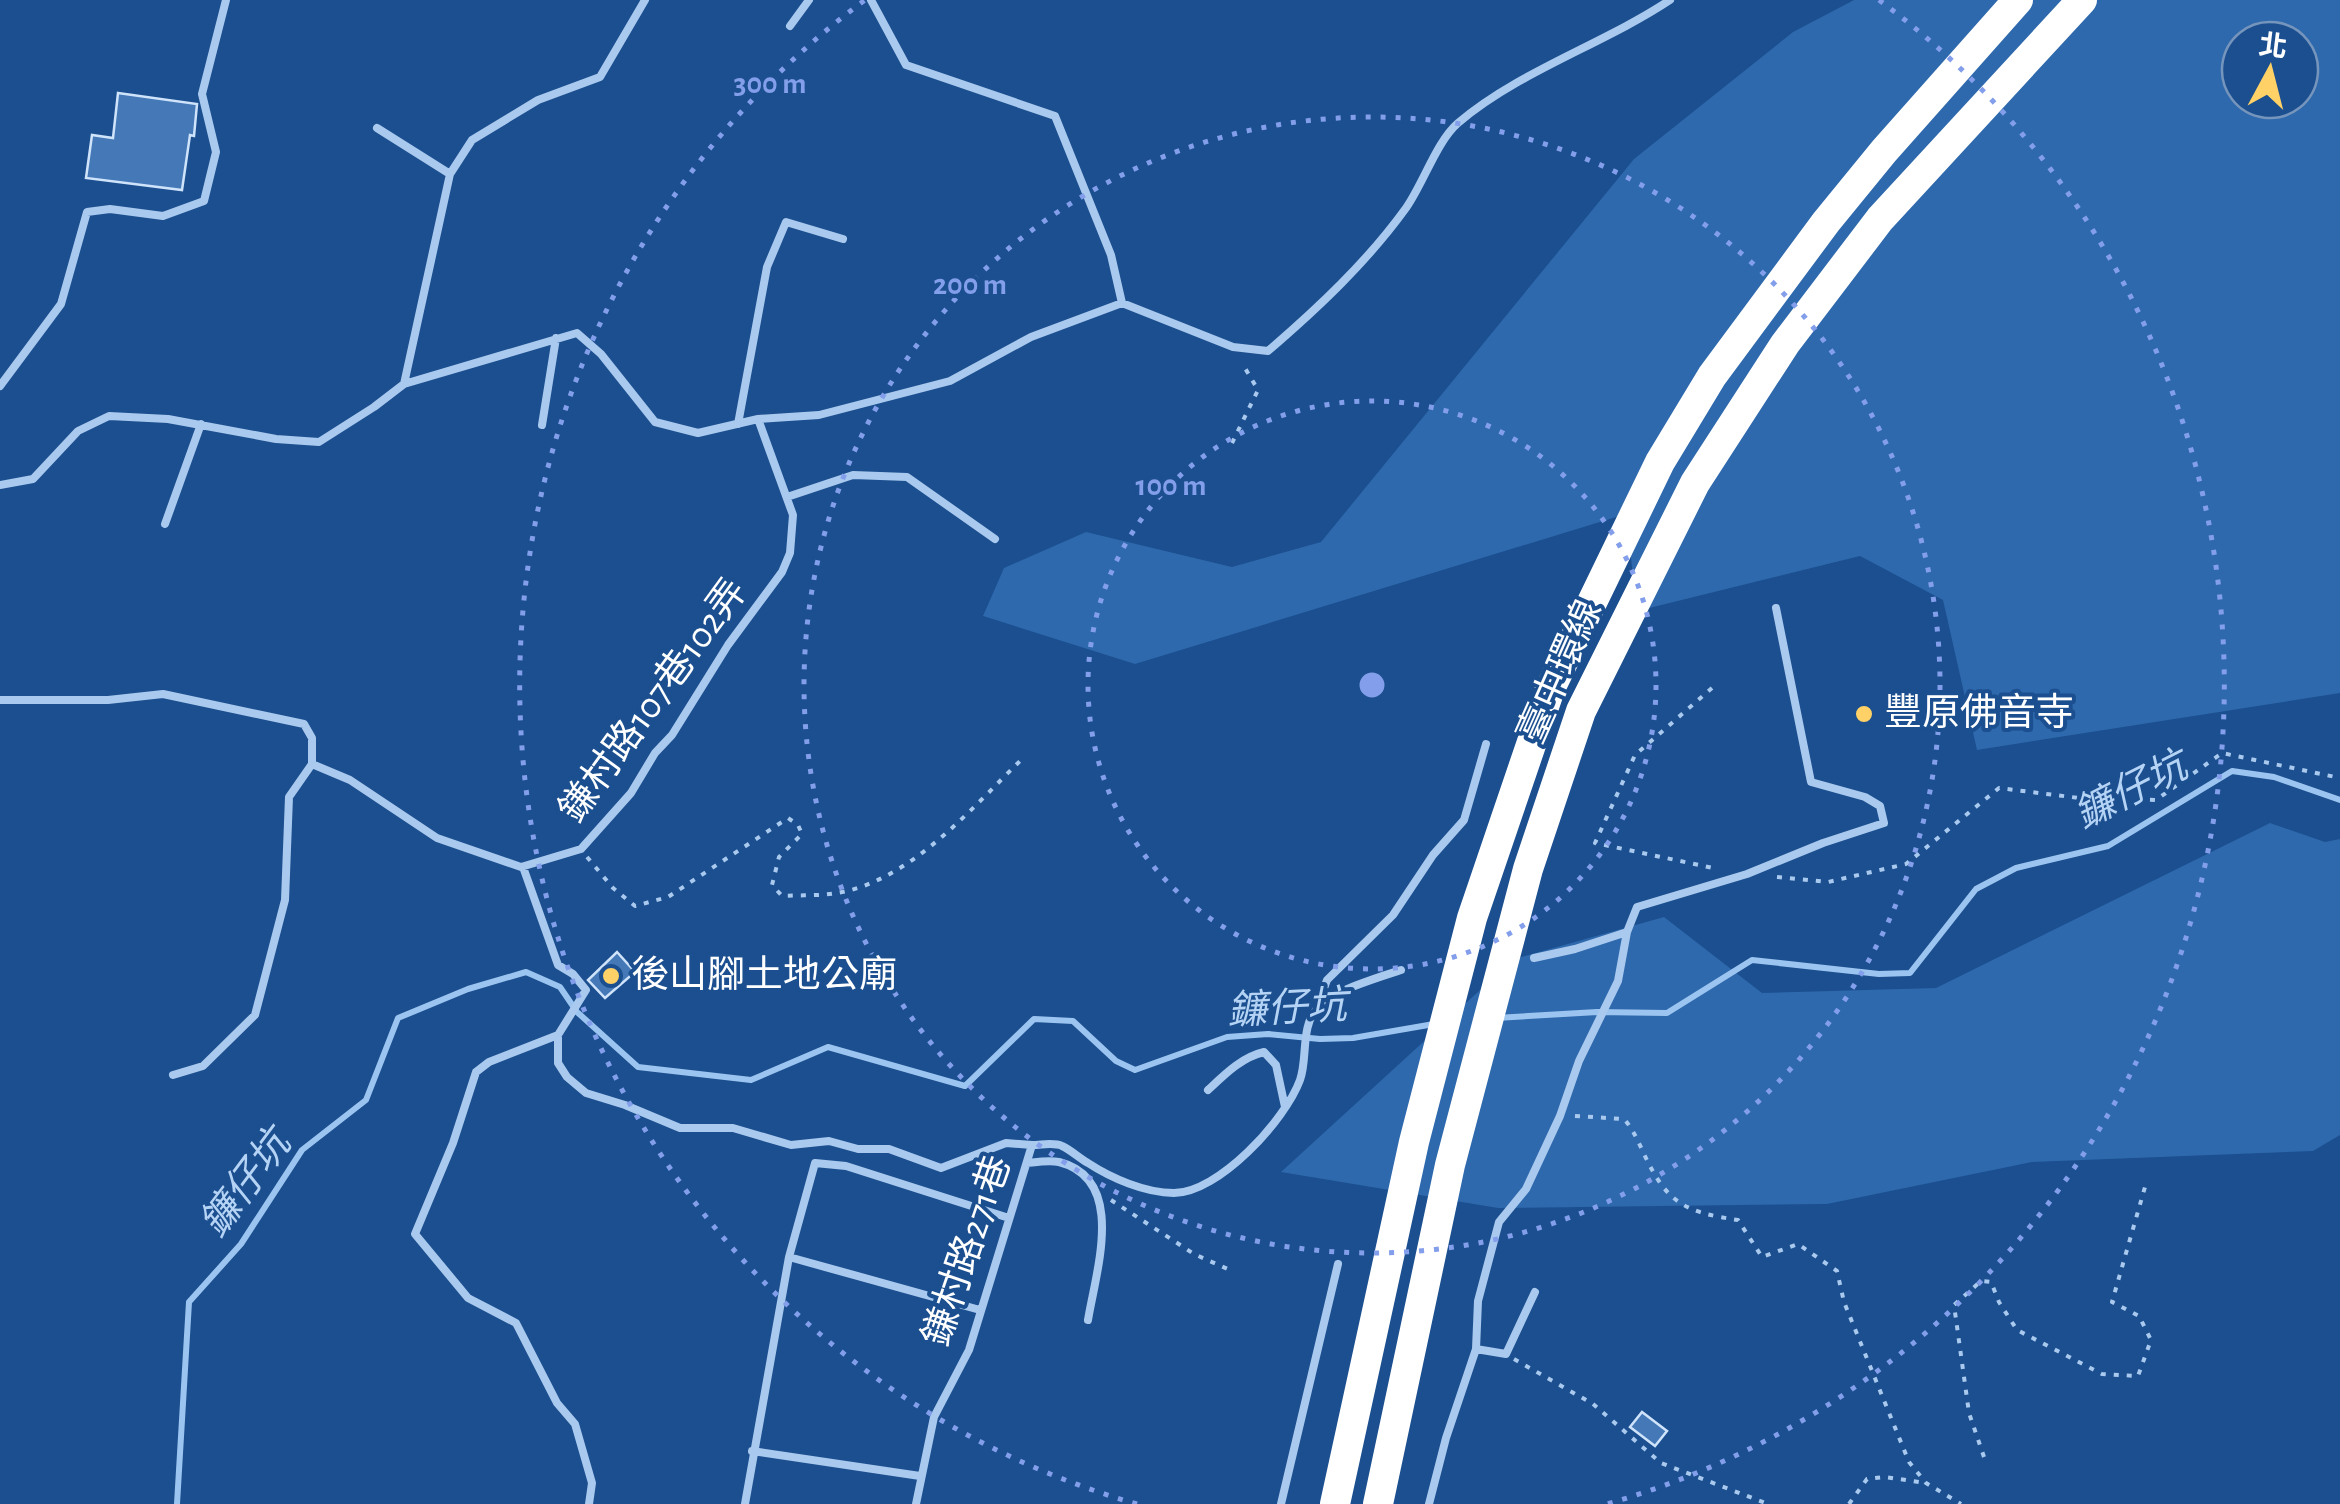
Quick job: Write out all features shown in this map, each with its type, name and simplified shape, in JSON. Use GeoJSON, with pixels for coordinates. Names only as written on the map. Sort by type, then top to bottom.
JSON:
{"type":"FeatureCollection","features":[{"type":"Feature","properties":{"kind":"highway","name":"臺中環線"},"geometry":{"type":"LineString","coordinates":[[1335,1504],[1414,1142],[1472,918],[1550,689],[1660,462],[1712,376],[1826,222],[2018,0]]}},
{"type":"Feature","properties":{"kind":"highway","name":"臺中環線"},"geometry":{"type":"LineString","coordinates":[[1378,1504],[1450,1165],[1528,869],[1581,710],[1695,483],[1784,344],[1880,219],[2082,0]]}},
{"type":"Feature","properties":{"kind":"lane"},"geometry":{"type":"LineString","coordinates":[[0,386],[61,304],[87,212],[110,209],[163,216],[204,201],[216,152],[202,94],[226,0]]}},
{"type":"Feature","properties":{"kind":"lane"},"geometry":{"type":"LineString","coordinates":[[404,384],[450,174],[472,140],[538,100],[600,77],[645,0]]}},
{"type":"Feature","properties":{"kind":"lane"},"geometry":{"type":"LineString","coordinates":[[790,26],[809,0]]}},
{"type":"Feature","properties":{"kind":"lane"},"geometry":{"type":"LineString","coordinates":[[871,0],[906,65],[1055,116],[1110,255],[1122,303]]}},
{"type":"Feature","properties":{"kind":"lane"},"geometry":{"type":"LineString","coordinates":[[0,485],[33,479],[78,431],[109,416],[201,424],[318,442],[374,408],[404,384],[576,332],[602,354],[655,422],[698,433],[758,419],[819,415],[950,381],[1031,337],[1122,303],[1233,347],[1268,351],[1326,301],[1406,208],[1456,125],[1507,90],[1632,25],[1670,0]]}},
{"type":"Feature","properties":{"kind":"lane"},"geometry":{"type":"LineString","coordinates":[[377,128],[450,174]]}},
{"type":"Feature","properties":{"kind":"lane"},"geometry":{"type":"LineString","coordinates":[[738,424],[767,266],[786,222],[843,238]]}},
{"type":"Feature","properties":{"kind":"lane"},"geometry":{"type":"LineString","coordinates":[[542,425],[556,338]]}},
{"type":"Feature","properties":{"kind":"lane","name":"鎌村路107巷102弄"},"geometry":{"type":"LineString","coordinates":[[523,867],[581,849],[631,792],[728,645],[782,572],[790,553],[793,515],[758,419]]}},
{"type":"Feature","properties":{"kind":"lane"},"geometry":{"type":"LineString","coordinates":[[164,524],[201,424]]}},
{"type":"Feature","properties":{"kind":"lane"},"geometry":{"type":"LineString","coordinates":[[787,498],[853,474],[907,477],[995,540]]}},
{"type":"Feature","properties":{"kind":"lane"},"geometry":{"type":"LineString","coordinates":[[1429,1504],[1476,1349],[1478,1301],[1499,1222],[1526,1189],[1560,1116],[1578,1061],[1618,980],[1627,932],[1637,907],[1747,874],[1823,842],[1884,823],[1880,806],[1866,797],[1811,782],[1776,608]]}},
{"type":"Feature","properties":{"kind":"lane"},"geometry":{"type":"LineString","coordinates":[[0,700],[108,700],[164,694],[304,724],[312,738],[312,764],[290,797],[285,900],[254,1015],[203,1066],[173,1074]]}},
{"type":"Feature","properties":{"kind":"lane","name":"鎌村路271巷"},"geometry":{"type":"LineString","coordinates":[[916,1504],[934,1417],[968,1350],[1032,1145],[1060,1144],[1092,1166],[1137,1186],[1174,1193],[1206,1186],[1267,1131],[1284,1106],[1300,1079],[1304,1039],[1326,980],[1392,915],[1433,855],[1464,820],[1486,744]]}},
{"type":"Feature","properties":{"kind":"lane"},"geometry":{"type":"LineString","coordinates":[[312,764],[350,780],[437,838],[523,867],[558,965],[573,974],[586,990],[558,1035],[558,1063],[586,1093],[680,1128],[733,1128],[791,1145],[829,1141],[858,1149],[889,1149],[941,1168],[1006,1143],[1032,1145]]}},
{"type":"Feature","properties":{"kind":"lane"},"geometry":{"type":"LineString","coordinates":[[1534,958],[1627,932]]}},
{"type":"Feature","properties":{"kind":"lane"},"geometry":{"type":"LineString","coordinates":[[1317,1008],[1363,982],[1401,970]]}},
{"type":"Feature","properties":{"kind":"lane"},"geometry":{"type":"LineString","coordinates":[[558,1035],[489,1062],[476,1072],[454,1143],[415,1234],[468,1298],[516,1322],[557,1403],[575,1424],[592,1483],[588,1504]]}},
{"type":"Feature","properties":{"kind":"lane"},"geometry":{"type":"LineString","coordinates":[[1208,1090],[1228,1070],[1253,1054],[1264,1052],[1276,1065],[1284,1106]]}},
{"type":"Feature","properties":{"kind":"lane"},"geometry":{"type":"LineString","coordinates":[[1027,1163],[1057,1162],[1086,1175],[1098,1193],[1103,1233],[1088,1320]]}},
{"type":"Feature","properties":{"kind":"lane"},"geometry":{"type":"LineString","coordinates":[[745,1504],[789,1257],[815,1163],[846,1166],[1010,1218]]}},
{"type":"Feature","properties":{"kind":"lane"},"geometry":{"type":"LineString","coordinates":[[789,1257],[980,1310]]}},
{"type":"Feature","properties":{"kind":"lane"},"geometry":{"type":"LineString","coordinates":[[1281,1504],[1338,1264]]}},
{"type":"Feature","properties":{"kind":"lane"},"geometry":{"type":"LineString","coordinates":[[1476,1349],[1506,1354],[1534,1292]]}},
{"type":"Feature","properties":{"kind":"lane"},"geometry":{"type":"LineString","coordinates":[[752,1451],[920,1476]]}},
{"type":"Feature","properties":{"kind":"path"},"geometry":{"type":"LineString","coordinates":[[1232,443],[1258,390],[1233,347]]}},
{"type":"Feature","properties":{"kind":"path"},"geometry":{"type":"LineString","coordinates":[[1712,688],[1635,755],[1595,843],[1747,874],[1828,882],[1906,864],[1999,788],[2078,798],[2156,800],[2222,753],[2340,778]]}},
{"type":"Feature","properties":{"kind":"path"},"geometry":{"type":"LineString","coordinates":[[581,849],[612,888],[635,906],[668,897],[788,818],[798,824],[802,834],[779,857],[772,885],[782,896],[839,893],[880,878],[937,844],[1020,761]]}},
{"type":"Feature","properties":{"kind":"path"},"geometry":{"type":"LineString","coordinates":[[1560,1116],[1624,1119],[1659,1186],[1677,1202],[1710,1216],[1738,1220],[1762,1257],[1798,1244],[1837,1271],[1844,1302],[1909,1462],[1926,1483],[1961,1504]]}},
{"type":"Feature","properties":{"kind":"path"},"geometry":{"type":"LineString","coordinates":[[1984,1457],[1969,1413],[1954,1305],[1982,1282],[1991,1282],[1998,1302],[2017,1330],[2102,1374],[2138,1376],[2152,1340],[2139,1316],[2112,1302],[2147,1180]]}},
{"type":"Feature","properties":{"kind":"path"},"geometry":{"type":"LineString","coordinates":[[1098,1193],[1194,1254],[1230,1270]]}},
{"type":"Feature","properties":{"kind":"path"},"geometry":{"type":"LineString","coordinates":[[1506,1354],[1592,1404],[1661,1463],[1768,1504]]}},
{"type":"Feature","properties":{"kind":"path"},"geometry":{"type":"LineString","coordinates":[[1849,1504],[1867,1479],[1885,1477],[1926,1483]]}},
{"type":"Feature","properties":{"kind":"shaded area"},"geometry":{"type":"Polygon","coordinates":[[[1854,0],[2340,0],[2340,693],[1977,750],[1943,600],[1860,556],[1637,611],[1626,514],[1135,664],[983,616],[1004,568],[1086,532],[1232,567],[1321,542],[1634,159],[1793,32],[1854,0]]]}},
{"type":"Feature","properties":{"kind":"shaded area"},"geometry":{"type":"Polygon","coordinates":[[[2270,823],[2325,842],[2340,839],[2340,1135],[2313,1151],[2032,1162],[1827,1204],[1498,1208],[1281,1172],[1514,959],[1664,917],[1762,993],[1936,988],[2270,823]]]}},
{"type":"Feature","properties":{"kind":"building"},"geometry":{"type":"Polygon","coordinates":[[[118,93],[197,104],[182,190],[86,178],[92,135],[113,138],[118,93]]]}},
{"type":"Feature","properties":{"kind":"building","name":"後山腳土地公廟"},"geometry":{"type":"Polygon","coordinates":[[[617,952],[635,972],[605,998],[588,980],[617,952]]]}},
{"type":"Feature","properties":{"kind":"building"},"geometry":{"type":"Polygon","coordinates":[[[1642,1412],[1667,1431],[1655,1446],[1630,1427],[1642,1412]]]}},
{"type":"Feature","properties":{"kind":"waterway","name":"鐮仔坑"},"geometry":{"type":"LineString","coordinates":[[1496,1018],[1597,1012],[1667,1013],[1752,960],[1879,974],[1910,973],[1976,889],[2016,868],[2108,846],[2232,771],[2274,777],[2340,800]]}},
{"type":"Feature","properties":{"kind":"waterway","name":"鐮仔坑"},"geometry":{"type":"LineString","coordinates":[[177,1504],[189,1302],[241,1244],[302,1150],[366,1100],[398,1018],[468,989],[526,972],[560,987],[577,1012],[638,1067],[751,1080],[828,1047],[965,1086],[1034,1019],[1073,1021],[1116,1061],[1135,1070],[1227,1037],[1268,1034],[1353,1038],[1434,1024]]}},
{"type":"Feature","properties":{"kind":"place","name":"豐原佛音寺"},"geometry":{"type":"Point","coordinates":[1864,714]}},
{"type":"Feature","properties":{"kind":"place","name":"後山腳土地公廟"},"geometry":{"type":"Point","coordinates":[611,976]}}]}
